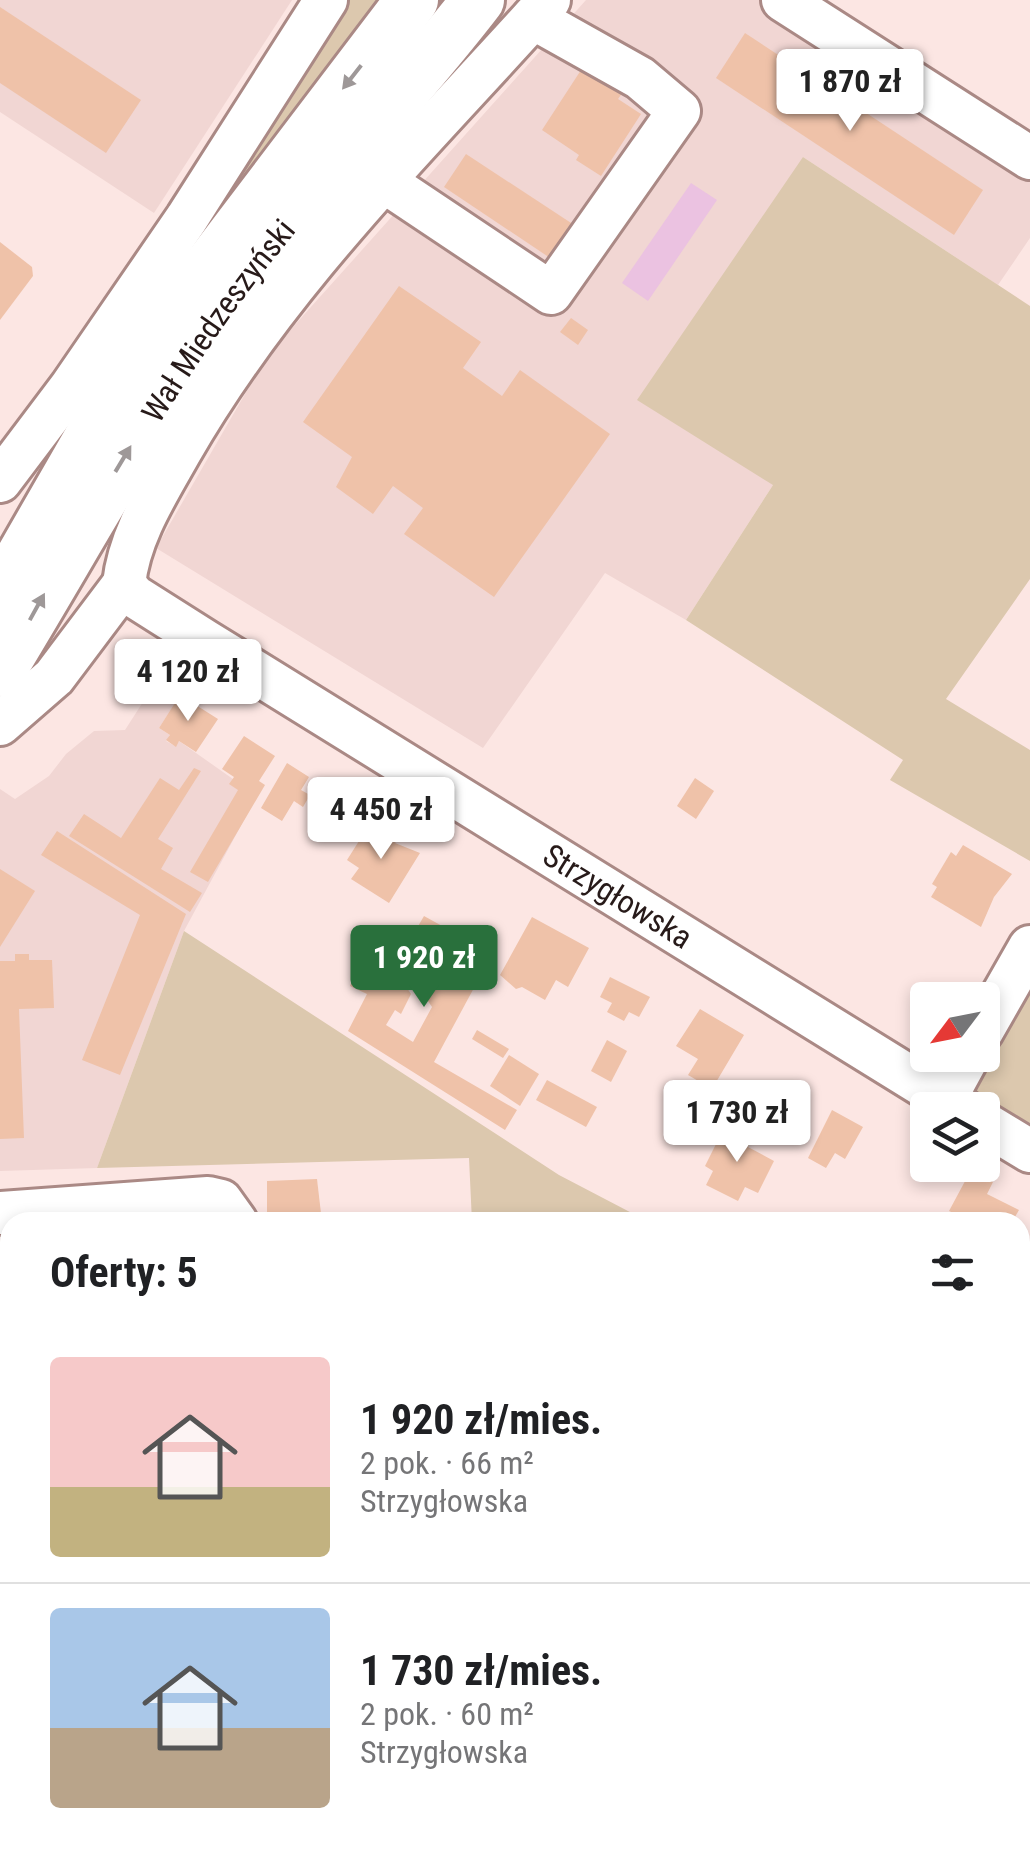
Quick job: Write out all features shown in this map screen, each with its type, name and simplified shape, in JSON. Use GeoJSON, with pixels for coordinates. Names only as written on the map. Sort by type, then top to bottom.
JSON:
{"type":"FeatureCollection","features":[{"type":"Feature","properties":{"kind":"main road","name":"Wał Miedzeszyński"},"geometry":{"type":"LineString","coordinates":[[0,594],[91,437],[166,324],[412,0]]}},
{"type":"Feature","properties":{"kind":"main road","name":"Wał Miedzeszyński"},"geometry":{"type":"LineString","coordinates":[[0,670],[115,473],[223,309],[272,242],[478,0]]}},
{"type":"Feature","properties":{"kind":"street"},"geometry":{"type":"LineString","coordinates":[[0,482],[187,218],[326,0]]}},
{"type":"Feature","properties":{"kind":"street"},"geometry":{"type":"LineString","coordinates":[[783,0],[1030,158]]}},
{"type":"Feature","properties":{"kind":"street"},"geometry":{"type":"LineString","coordinates":[[382,180],[551,293],[679,111],[640,78],[541,9]]}},
{"type":"Feature","properties":{"kind":"street","name":"Wał Miedzeszyński"},"geometry":{"type":"LineString","coordinates":[[124,584],[127,560],[155,497],[216,392],[273,309],[382,180],[541,9]]}},
{"type":"Feature","properties":{"kind":"street"},"geometry":{"type":"LineString","coordinates":[[0,724],[54,678],[124,584]]}},
{"type":"Feature","properties":{"kind":"street","name":"Strzygłowska"},"geometry":{"type":"LineString","coordinates":[[124,584],[134,596],[205,642],[935,1092]]}},
{"type":"Feature","properties":{"kind":"street"},"geometry":{"type":"LineString","coordinates":[[1000,1000],[1030,947]]}},
{"type":"Feature","properties":{"kind":"street"},"geometry":{"type":"LineString","coordinates":[[1000,1133],[1030,1151]]}},
{"type":"Feature","properties":{"kind":"street"},"geometry":{"type":"LineString","coordinates":[[14,1212],[208,1198],[221,1201],[229,1212]]}},
{"type":"Feature","properties":{"kind":"shaded area"},"geometry":{"type":"Polygon","coordinates":[[[0,0],[292,0],[154,213],[0,112],[0,0]]]}},
{"type":"Feature","properties":{"kind":"shaded area"},"geometry":{"type":"Polygon","coordinates":[[[345,0],[386,0],[83,399],[345,0]]]}},
{"type":"Feature","properties":{"kind":"shaded area"},"geometry":{"type":"Polygon","coordinates":[[[586,0],[761,0],[1030,167],[1030,238],[998,285],[803,157],[773,485],[686,620],[605,573],[483,748],[156,548],[267,356],[586,0]]]}},
{"type":"Feature","properties":{"kind":"shaded area"},"geometry":{"type":"Polygon","coordinates":[[[803,157],[1030,306],[1030,579],[946,699],[1030,750],[1030,861],[890,780],[903,760],[686,620],[773,485],[637,400],[803,157]]]}},
{"type":"Feature","properties":{"kind":"shaded area"},"geometry":{"type":"Polygon","coordinates":[[[691,183],[717,200],[648,301],[622,283],[691,183]]]}},
{"type":"Feature","properties":{"kind":"shaded area"},"geometry":{"type":"Polygon","coordinates":[[[180,657],[198,669],[159,728],[170,735],[166,741],[175,746],[179,741],[257,796],[184,931],[97,1168],[0,1171],[0,789],[15,799],[49,776],[66,754],[94,731],[125,730],[161,674],[180,657]]]}},
{"type":"Feature","properties":{"kind":"shaded area"},"geometry":{"type":"Polygon","coordinates":[[[184,931],[559,1175],[630,1212],[472,1212],[469,1158],[97,1168],[184,931]]]}},
{"type":"Feature","properties":{"kind":"shaded area"},"geometry":{"type":"Polygon","coordinates":[[[1030,975],[1030,1138],[1000,1119],[1000,1092],[961,1092],[972,1072],[1000,1072],[1000,1026],[1030,975]]]}},
{"type":"Feature","properties":{"kind":"building"},"geometry":{"type":"Polygon","coordinates":[[[0,7],[141,100],[106,153],[0,83],[0,7]]]}},
{"type":"Feature","properties":{"kind":"building"},"geometry":{"type":"Polygon","coordinates":[[[745,33],[983,190],[954,235],[716,78],[745,33]]]}},
{"type":"Feature","properties":{"kind":"building"},"geometry":{"type":"Polygon","coordinates":[[[583,67],[623,92],[618,99],[641,114],[601,176],[576,160],[579,155],[542,130],[583,67]]]}},
{"type":"Feature","properties":{"kind":"building"},"geometry":{"type":"Polygon","coordinates":[[[466,154],[597,240],[574,274],[444,187],[466,154]]]}},
{"type":"Feature","properties":{"kind":"building"},"geometry":{"type":"Polygon","coordinates":[[[0,242],[32,267],[33,276],[0,320],[0,242]]]}},
{"type":"Feature","properties":{"kind":"building"},"geometry":{"type":"Polygon","coordinates":[[[399,286],[481,342],[463,368],[502,396],[520,370],[610,434],[494,597],[404,534],[423,508],[393,486],[373,514],[336,487],[352,457],[303,422],[399,286]]]}},
{"type":"Feature","properties":{"kind":"building"},"geometry":{"type":"Polygon","coordinates":[[[571,318],[588,330],[578,345],[560,332],[571,318]]]}},
{"type":"Feature","properties":{"kind":"building"},"geometry":{"type":"Polygon","coordinates":[[[180,695],[218,719],[196,752],[179,741],[176,747],[166,740],[170,735],[159,728],[180,695]]]}},
{"type":"Feature","properties":{"kind":"building"},"geometry":{"type":"Polygon","coordinates":[[[244,736],[275,756],[259,781],[265,785],[208,882],[190,872],[238,790],[229,784],[234,777],[222,769],[244,736]]]}},
{"type":"Feature","properties":{"kind":"building"},"geometry":{"type":"Polygon","coordinates":[[[287,763],[309,777],[301,790],[310,795],[303,807],[294,801],[282,821],[261,808],[287,763]]]}},
{"type":"Feature","properties":{"kind":"building"},"geometry":{"type":"Polygon","coordinates":[[[194,768],[201,771],[158,839],[173,848],[161,869],[202,893],[190,912],[69,836],[84,814],[121,838],[160,778],[179,790],[194,768]]]}},
{"type":"Feature","properties":{"kind":"building"},"geometry":{"type":"Polygon","coordinates":[[[695,778],[714,791],[696,819],[677,806],[695,778]]]}},
{"type":"Feature","properties":{"kind":"building"},"geometry":{"type":"Polygon","coordinates":[[[371,822],[398,839],[395,843],[420,853],[389,903],[351,879],[359,868],[347,860],[371,822]]]}},
{"type":"Feature","properties":{"kind":"building"},"geometry":{"type":"Polygon","coordinates":[[[57,831],[186,914],[120,1075],[82,1060],[140,915],[41,855],[57,831]]]}},
{"type":"Feature","properties":{"kind":"building"},"geometry":{"type":"Polygon","coordinates":[[[963,845],[1012,874],[994,897],[981,927],[931,897],[937,887],[932,884],[951,852],[956,856],[963,845]]]}},
{"type":"Feature","properties":{"kind":"building"},"geometry":{"type":"Polygon","coordinates":[[[0,869],[35,891],[0,947],[0,869]]]}},
{"type":"Feature","properties":{"kind":"building"},"geometry":{"type":"Polygon","coordinates":[[[424,916],[482,948],[471,967],[482,973],[434,1062],[517,1110],[505,1130],[348,1031],[367,994],[350,986],[361,962],[383,974],[406,931],[413,935],[424,916]],[[416,972],[407,988],[411,994],[401,1014],[395,1010],[386,1025],[413,1042],[432,1007],[426,998],[435,983],[416,972]]]}},
{"type":"Feature","properties":{"kind":"building"},"geometry":{"type":"Polygon","coordinates":[[[532,917],[589,948],[568,987],[556,980],[545,1000],[522,987],[516,989],[500,975],[532,917]]]}},
{"type":"Feature","properties":{"kind":"building"},"geometry":{"type":"Polygon","coordinates":[[[15,954],[29,954],[29,960],[52,960],[54,1008],[19,1009],[24,1138],[0,1139],[0,961],[15,961],[15,954]]]}},
{"type":"Feature","properties":{"kind":"building"},"geometry":{"type":"Polygon","coordinates":[[[610,977],[650,997],[639,1017],[629,1012],[624,1021],[607,1012],[612,1003],[600,997],[610,977]]]}},
{"type":"Feature","properties":{"kind":"building"},"geometry":{"type":"Polygon","coordinates":[[[700,1009],[744,1035],[712,1089],[688,1075],[698,1059],[676,1046],[700,1009]]]}},
{"type":"Feature","properties":{"kind":"building"},"geometry":{"type":"Polygon","coordinates":[[[477,1030],[509,1049],[503,1058],[472,1039],[477,1030]]]}},
{"type":"Feature","properties":{"kind":"building"},"geometry":{"type":"Polygon","coordinates":[[[607,1040],[627,1051],[611,1082],[591,1071],[607,1040]]]}},
{"type":"Feature","properties":{"kind":"building"},"geometry":{"type":"Polygon","coordinates":[[[509,1055],[539,1074],[520,1106],[490,1086],[509,1055]]]}},
{"type":"Feature","properties":{"kind":"building"},"geometry":{"type":"Polygon","coordinates":[[[547,1080],[597,1107],[586,1127],[536,1100],[547,1080]]]}},
{"type":"Feature","properties":{"kind":"building"},"geometry":{"type":"Polygon","coordinates":[[[832,1110],[863,1127],[845,1159],[835,1153],[826,1168],[808,1158],[832,1110]]]}},
{"type":"Feature","properties":{"kind":"building"},"geometry":{"type":"Polygon","coordinates":[[[725,1126],[752,1140],[748,1147],[774,1161],[758,1193],[745,1187],[738,1201],[706,1185],[713,1171],[705,1166],[725,1126]]]}},
{"type":"Feature","properties":{"kind":"building"},"geometry":{"type":"Polygon","coordinates":[[[317,1179],[321,1212],[267,1212],[267,1181],[317,1179]]]}},
{"type":"Feature","properties":{"kind":"building"},"geometry":{"type":"Polygon","coordinates":[[[965,1182],[993,1182],[987,1194],[1019,1210],[1018,1212],[951,1212],[965,1182]]]}}]}
